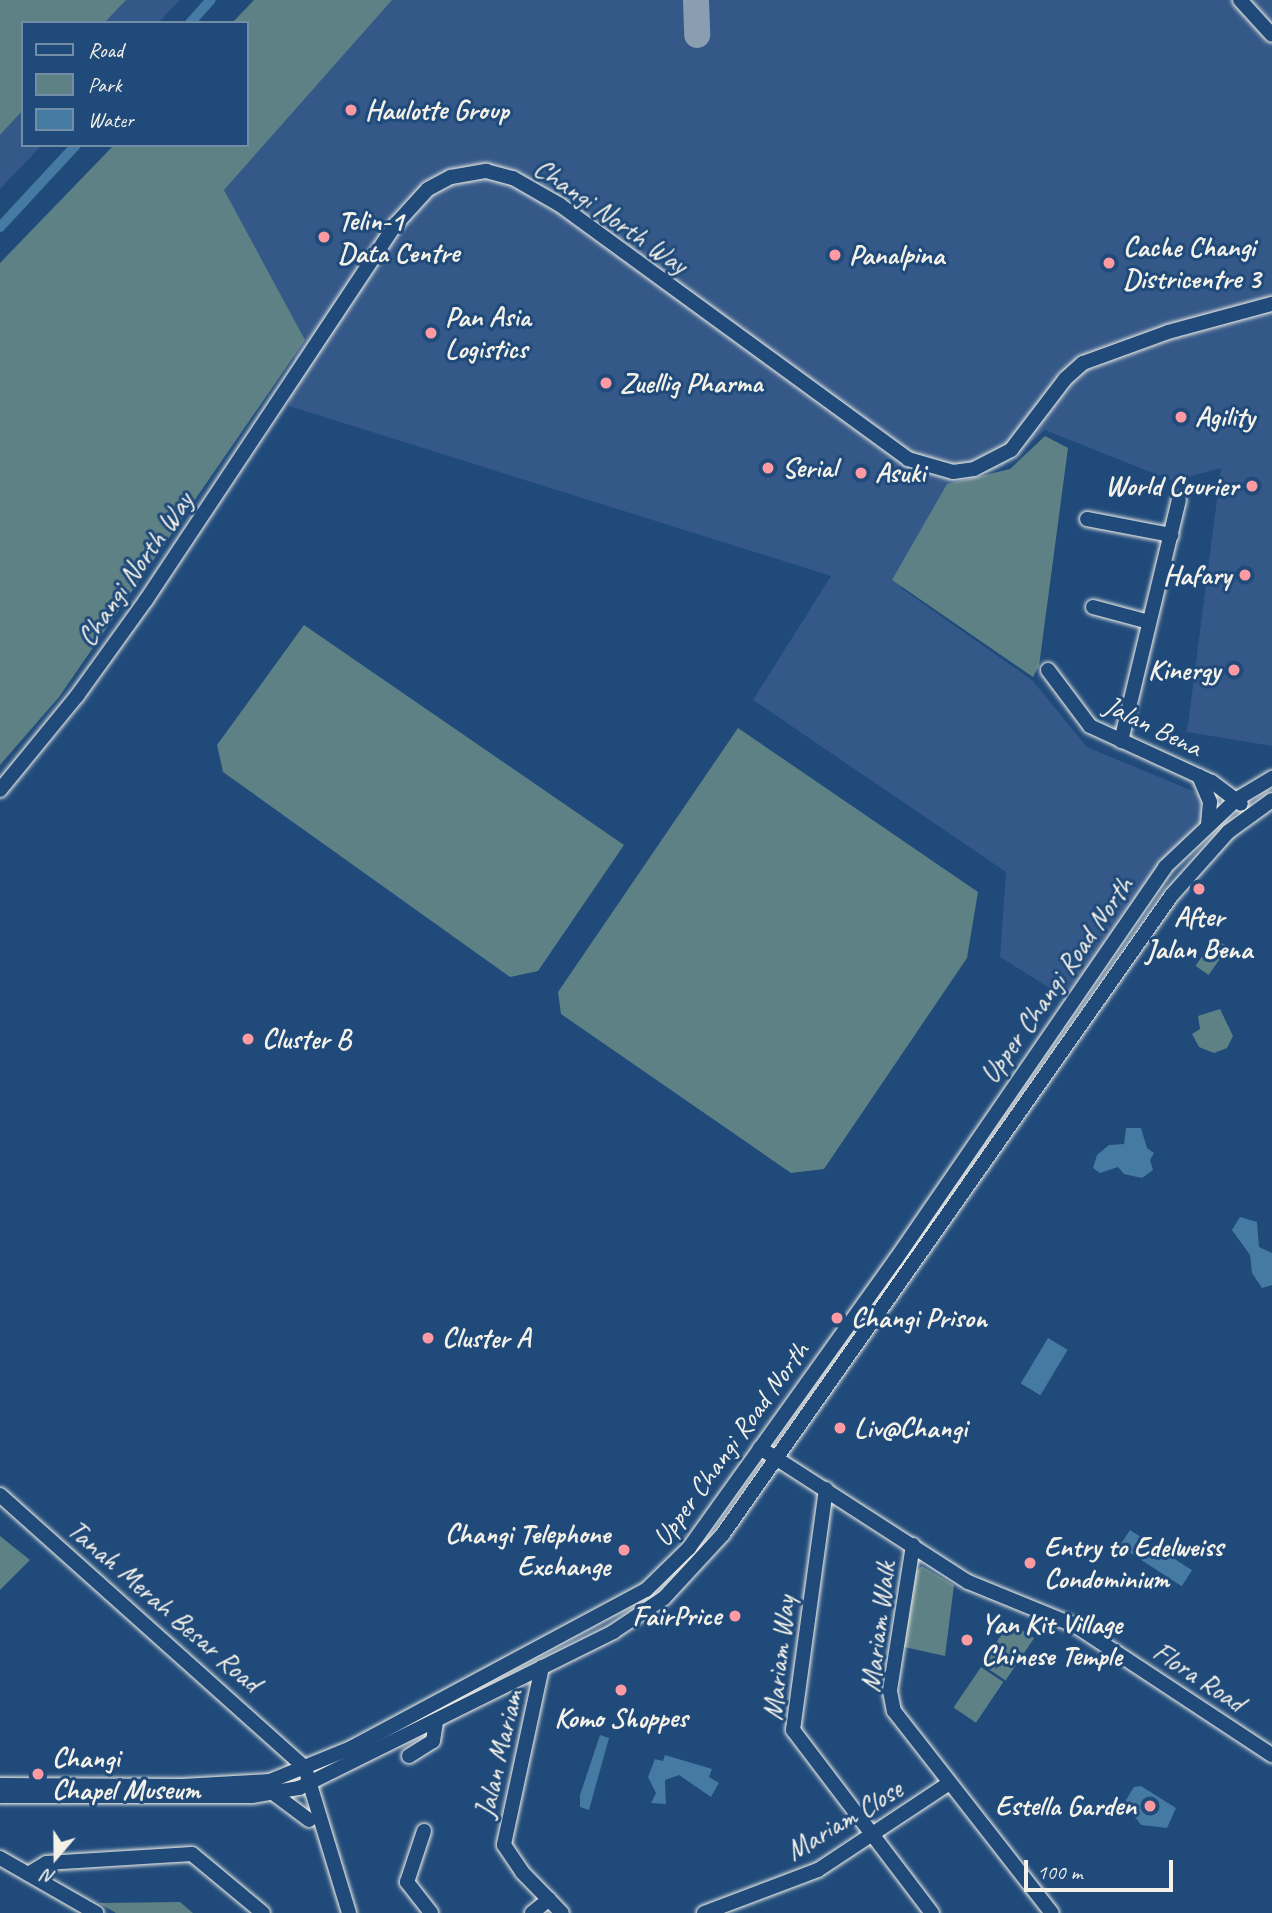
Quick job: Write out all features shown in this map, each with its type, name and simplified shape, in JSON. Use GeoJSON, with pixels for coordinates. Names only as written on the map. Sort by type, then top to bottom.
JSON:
{"type":"FeatureCollection","features":[{"type":"Feature","properties":{"kind":"street"},"geometry":{"type":"LineString","coordinates":[[1240,0],[1272,35]]}},
{"type":"Feature","properties":{"kind":"street","name":"Changi North Way"},"geometry":{"type":"LineString","coordinates":[[0,790],[77,696],[146,600],[396,223],[428,189],[451,177],[486,172],[513,178],[560,205],[908,459],[953,472],[974,470],[1011,450],[1065,379],[1083,363],[1168,332],[1272,304]]}},
{"type":"Feature","properties":{"kind":"street"},"geometry":{"type":"LineString","coordinates":[[1121,741],[1179,500]]}},
{"type":"Feature","properties":{"kind":"street"},"geometry":{"type":"LineString","coordinates":[[1087,519],[1171,535]]}},
{"type":"Feature","properties":{"kind":"street"},"geometry":{"type":"LineString","coordinates":[[1093,607],[1149,622]]}},
{"type":"Feature","properties":{"kind":"street","name":"Jalan Bena"},"geometry":{"type":"LineString","coordinates":[[1048,670],[1084,720],[1121,741],[1198,775],[1237,799],[1247,814]]}},
{"type":"Feature","properties":{"kind":"street"},"geometry":{"type":"LineString","coordinates":[[1198,775],[1210,802],[1208,824]]}},
{"type":"Feature","properties":{"kind":"street","name":"Upper Changi Road North"},"geometry":{"type":"LineString","coordinates":[[0,1785],[250,1784],[300,1770],[636,1597],[689,1548],[1165,867],[1237,799],[1272,778]]}},
{"type":"Feature","properties":{"kind":"street","name":"Upper Changi Road North"},"geometry":{"type":"LineString","coordinates":[[0,1796],[273,1793],[304,1785],[436,1723],[613,1632],[682,1583],[777,1460],[1171,896],[1247,814],[1272,800]]}},
{"type":"Feature","properties":{"kind":"street"},"geometry":{"type":"LineString","coordinates":[[983,1130],[1006,1133]]}},
{"type":"Feature","properties":{"kind":"street"},"geometry":{"type":"LineString","coordinates":[[760,1448],[913,1545]]}},
{"type":"Feature","properties":{"kind":"street","name":"Mariam Way"},"geometry":{"type":"LineString","coordinates":[[826,1489],[793,1730],[932,1913]]}},
{"type":"Feature","properties":{"kind":"street","name":"Tanah Merah Besar Road"},"geometry":{"type":"LineString","coordinates":[[0,1495],[294,1755],[300,1770]]}},
{"type":"Feature","properties":{"kind":"street","name":"Flora Road"},"geometry":{"type":"LineString","coordinates":[[913,1545],[968,1583],[1076,1626],[1272,1755]]}},
{"type":"Feature","properties":{"kind":"street","name":"Mariam Walk"},"geometry":{"type":"LineString","coordinates":[[913,1545],[891,1704],[948,1784],[1052,1913]]}},
{"type":"Feature","properties":{"kind":"street","name":"Jalan Mariam"},"geometry":{"type":"LineString","coordinates":[[542,1667],[503,1845],[515,1864],[562,1913]]}},
{"type":"Feature","properties":{"kind":"street","name":"Upper Changi Road North"},"geometry":{"type":"LineString","coordinates":[[409,1756],[433,1741],[436,1723]]}},
{"type":"Feature","properties":{"kind":"street"},"geometry":{"type":"LineString","coordinates":[[300,1770],[309,1820],[339,1913]]}},
{"type":"Feature","properties":{"kind":"street"},"geometry":{"type":"LineString","coordinates":[[314,1804],[337,1771]]}},
{"type":"Feature","properties":{"kind":"street","name":"Mariam Close"},"geometry":{"type":"LineString","coordinates":[[704,1913],[723,1910],[818,1870],[948,1784]]}},
{"type":"Feature","properties":{"kind":"street"},"geometry":{"type":"LineString","coordinates":[[304,1785],[314,1804],[349,1913]]}},
{"type":"Feature","properties":{"kind":"street"},"geometry":{"type":"LineString","coordinates":[[273,1793],[309,1820]]}},
{"type":"Feature","properties":{"kind":"street"},"geometry":{"type":"LineString","coordinates":[[424,1830],[407,1882],[431,1913]]}},
{"type":"Feature","properties":{"kind":"street"},"geometry":{"type":"LineString","coordinates":[[28,1874],[46,1863],[192,1854],[263,1913]]}},
{"type":"Feature","properties":{"kind":"street"},"geometry":{"type":"LineString","coordinates":[[0,1858],[96,1913]]}},
{"type":"Feature","properties":{"kind":"street"},"geometry":{"type":"LineString","coordinates":[[532,1913],[549,1899]]}},
{"type":"Feature","properties":{"kind":"shaded area"},"geometry":{"type":"Polygon","coordinates":[[[0,0],[180,0],[160,21],[21,21],[21,147],[40,147],[0,189],[0,0]]]}},
{"type":"Feature","properties":{"kind":"shaded area"},"geometry":{"type":"Polygon","coordinates":[[[387,0],[1272,0],[1272,746],[1187,732],[1221,468],[1173,481],[1045,430],[999,469],[958,483],[901,588],[1032,680],[1087,747],[1217,801],[1064,997],[1000,957],[1006,872],[753,700],[831,576],[289,406],[296,340],[215,187],[387,0]]]}},
{"type":"Feature","properties":{"kind":"green space"},"geometry":{"type":"Polygon","coordinates":[[[0,0],[126,0],[106,21],[21,21],[21,112],[0,135],[0,0]]]}},
{"type":"Feature","properties":{"kind":"green space"},"geometry":{"type":"Polygon","coordinates":[[[254,0],[392,0],[224,190],[305,340],[59,697],[0,765],[0,263],[112,147],[248,147],[248,21],[234,21],[254,0]]]}},
{"type":"Feature","properties":{"kind":"green space"},"geometry":{"type":"Polygon","coordinates":[[[1045,436],[1068,448],[1039,666],[1033,677],[892,580],[947,484],[1010,469],[1045,436]]]}},
{"type":"Feature","properties":{"kind":"green space"},"geometry":{"type":"Polygon","coordinates":[[[304,625],[624,845],[538,971],[510,977],[223,772],[217,745],[304,625]]]}},
{"type":"Feature","properties":{"kind":"green space"},"geometry":{"type":"Polygon","coordinates":[[[738,728],[978,892],[967,958],[824,1169],[791,1173],[561,1014],[558,992],[738,728]]]}},
{"type":"Feature","properties":{"kind":"green space"},"geometry":{"type":"Polygon","coordinates":[[[1215,938],[1228,947],[1209,975],[1195,966],[1215,938]]]}},
{"type":"Feature","properties":{"kind":"green space"},"geometry":{"type":"Polygon","coordinates":[[[1220,1009],[1233,1036],[1227,1048],[1214,1053],[1199,1047],[1192,1034],[1200,1029],[1198,1016],[1220,1009]]]}},
{"type":"Feature","properties":{"kind":"green space"},"geometry":{"type":"Polygon","coordinates":[[[0,1536],[30,1560],[0,1590],[0,1536]]]}},
{"type":"Feature","properties":{"kind":"green space"},"geometry":{"type":"Polygon","coordinates":[[[922,1566],[954,1585],[945,1656],[904,1647],[915,1572],[922,1566]]]}},
{"type":"Feature","properties":{"kind":"green space"},"geometry":{"type":"Polygon","coordinates":[[[1010,1622],[1034,1638],[1006,1680],[981,1664],[1010,1622]]]}},
{"type":"Feature","properties":{"kind":"green space"},"geometry":{"type":"Polygon","coordinates":[[[981,1667],[1003,1682],[976,1723],[954,1708],[981,1667]]]}},
{"type":"Feature","properties":{"kind":"green space"},"geometry":{"type":"Polygon","coordinates":[[[180,1902],[193,1913],[116,1913],[99,1903],[180,1902]]]}},
{"type":"Feature","properties":{"kind":"water"},"geometry":{"type":"Polygon","coordinates":[[[1126,1128],[1141,1128],[1147,1148],[1154,1153],[1150,1160],[1153,1170],[1142,1178],[1124,1174],[1118,1167],[1100,1173],[1093,1168],[1097,1155],[1109,1145],[1124,1144],[1126,1128]]]}},
{"type":"Feature","properties":{"kind":"water"},"geometry":{"type":"Polygon","coordinates":[[[1240,1217],[1257,1222],[1259,1247],[1272,1253],[1272,1285],[1262,1288],[1252,1273],[1250,1255],[1232,1230],[1240,1217]]]}},
{"type":"Feature","properties":{"kind":"water"},"geometry":{"type":"Polygon","coordinates":[[[1048,1338],[1068,1350],[1040,1395],[1021,1383],[1048,1338]]]}},
{"type":"Feature","properties":{"kind":"water"},"geometry":{"type":"Polygon","coordinates":[[[1130,1530],[1192,1570],[1182,1586],[1120,1546],[1130,1530]]]}},
{"type":"Feature","properties":{"kind":"water"},"geometry":{"type":"Polygon","coordinates":[[[600,1735],[609,1738],[589,1810],[580,1807],[580,1795],[600,1735]]]}},
{"type":"Feature","properties":{"kind":"water"},"geometry":{"type":"Polygon","coordinates":[[[665,1755],[712,1769],[709,1777],[719,1783],[711,1797],[679,1775],[665,1780],[666,1804],[651,1803],[656,1793],[648,1777],[655,1759],[663,1761],[665,1755]]]}},
{"type":"Feature","properties":{"kind":"water","name":"Estella Garden"},"geometry":{"type":"Polygon","coordinates":[[[1141,1786],[1176,1808],[1167,1828],[1141,1825],[1128,1808],[1126,1800],[1134,1787],[1141,1786]]]}},
{"type":"Feature","properties":{"kind":"waterway"},"geometry":{"type":"LineString","coordinates":[[192,21],[211,0]]}},
{"type":"Feature","properties":{"kind":"waterway"},"geometry":{"type":"LineString","coordinates":[[0,227],[74,147]]}},
{"type":"Feature","properties":{"kind":"taxiway"},"geometry":{"type":"LineString","coordinates":[[696,0],[697,35]]}},
{"type":"Feature","properties":{"kind":"place","name":"Haulotte Group"},"geometry":{"type":"Point","coordinates":[351,110]}},
{"type":"Feature","properties":{"kind":"place","name":"Telin-1 Data Centre"},"geometry":{"type":"Point","coordinates":[324,237]}},
{"type":"Feature","properties":{"kind":"place","name":"Panalpina"},"geometry":{"type":"Point","coordinates":[835,255]}},
{"type":"Feature","properties":{"kind":"place","name":"Cache Changi Districentre 3"},"geometry":{"type":"Point","coordinates":[1109,263]}},
{"type":"Feature","properties":{"kind":"place","name":"Pan Asia Logistics"},"geometry":{"type":"Point","coordinates":[431,333]}},
{"type":"Feature","properties":{"kind":"place","name":"Zuellig Pharma"},"geometry":{"type":"Point","coordinates":[606,383]}},
{"type":"Feature","properties":{"kind":"place","name":"Agility"},"geometry":{"type":"Point","coordinates":[1181,417]}},
{"type":"Feature","properties":{"kind":"place","name":"Serial"},"geometry":{"type":"Point","coordinates":[768,468]}},
{"type":"Feature","properties":{"kind":"place","name":"Asuki"},"geometry":{"type":"Point","coordinates":[861,473]}},
{"type":"Feature","properties":{"kind":"place","name":"World Courier"},"geometry":{"type":"Point","coordinates":[1252,486]}},
{"type":"Feature","properties":{"kind":"place","name":"Hafary"},"geometry":{"type":"Point","coordinates":[1245,575]}},
{"type":"Feature","properties":{"kind":"place","name":"Kinergy"},"geometry":{"type":"Point","coordinates":[1234,670]}},
{"type":"Feature","properties":{"kind":"place","name":"After Jalan Bena"},"geometry":{"type":"Point","coordinates":[1199,889]}},
{"type":"Feature","properties":{"kind":"place","name":"Cluster B"},"geometry":{"type":"Point","coordinates":[248,1039]}},
{"type":"Feature","properties":{"kind":"place","name":"Changi Prison"},"geometry":{"type":"Point","coordinates":[837,1318]}},
{"type":"Feature","properties":{"kind":"place","name":"Cluster A"},"geometry":{"type":"Point","coordinates":[428,1338]}},
{"type":"Feature","properties":{"kind":"place","name":"Liv@Changi"},"geometry":{"type":"Point","coordinates":[840,1428]}},
{"type":"Feature","properties":{"kind":"place","name":"Changi Telephone Exchange"},"geometry":{"type":"Point","coordinates":[624,1550]}},
{"type":"Feature","properties":{"kind":"place","name":"Entry to Edelweiss Condominium"},"geometry":{"type":"Point","coordinates":[1030,1563]}},
{"type":"Feature","properties":{"kind":"place","name":"FairPrice"},"geometry":{"type":"Point","coordinates":[735,1616]}},
{"type":"Feature","properties":{"kind":"place","name":"Yan Kit Village Chinese Temple"},"geometry":{"type":"Point","coordinates":[967,1640]}},
{"type":"Feature","properties":{"kind":"place","name":"Komo Shoppes"},"geometry":{"type":"Point","coordinates":[621,1690]}},
{"type":"Feature","properties":{"kind":"place","name":"Changi Chapel Museum"},"geometry":{"type":"Point","coordinates":[38,1774]}},
{"type":"Feature","properties":{"kind":"place","name":"Estella Garden"},"geometry":{"type":"Point","coordinates":[1150,1806]}}]}
